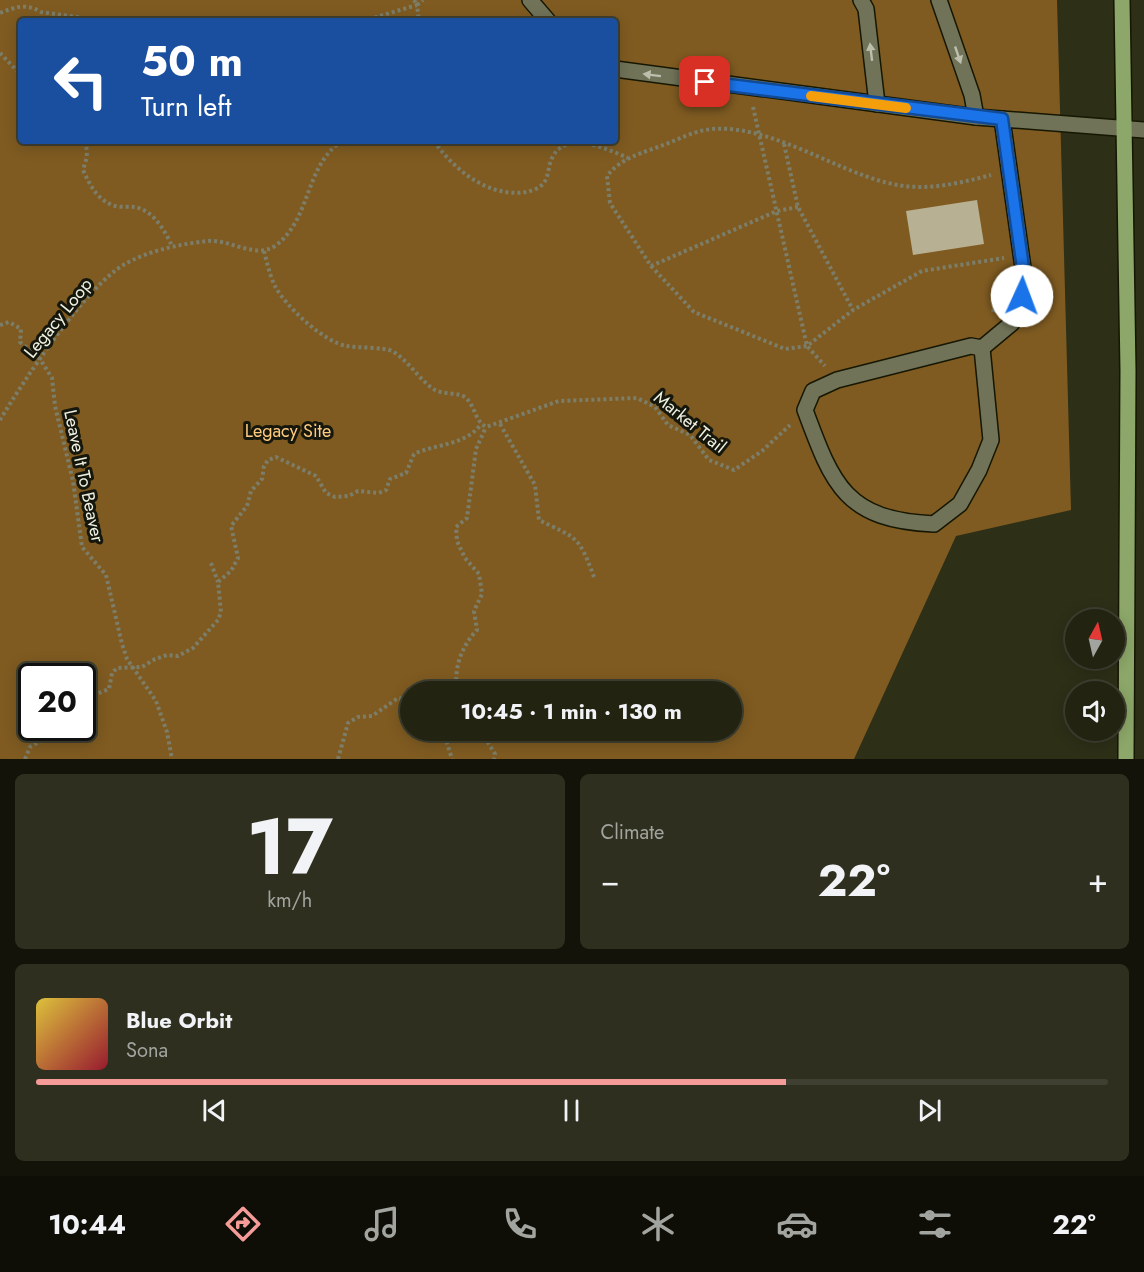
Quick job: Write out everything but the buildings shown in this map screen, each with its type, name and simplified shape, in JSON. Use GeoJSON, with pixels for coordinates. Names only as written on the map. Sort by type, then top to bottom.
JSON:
{"type":"FeatureCollection","features":[{"type":"Feature","properties":{"kind":"main road"},"geometry":{"type":"LineString","coordinates":[[1122,0],[1128,371],[1126,759]]}},
{"type":"Feature","properties":{"kind":"lane"},"geometry":{"type":"LineString","coordinates":[[530,0],[545,18]]}},
{"type":"Feature","properties":{"kind":"lane"},"geometry":{"type":"LineString","coordinates":[[861,0],[866,9],[877,104]]}},
{"type":"Feature","properties":{"kind":"lane"},"geometry":{"type":"LineString","coordinates":[[939,0],[972,95],[976,117]]}},
{"type":"Feature","properties":{"kind":"lane"},"geometry":{"type":"LineString","coordinates":[[618,69],[976,117],[1144,130]]}},
{"type":"Feature","properties":{"kind":"lane"},"geometry":{"type":"LineString","coordinates":[[982,348],[1012,323],[1019,309],[1025,282],[1002,119]]}},
{"type":"Feature","properties":{"kind":"lane"},"geometry":{"type":"LineString","coordinates":[[971,346],[982,348],[991,440],[979,470],[960,504],[934,524],[904,522],[865,508],[844,494],[823,458],[805,410],[813,391],[837,380],[971,346]]}},
{"type":"Feature","properties":{"kind":"path"},"geometry":{"type":"LineString","coordinates":[[371,18],[423,0]]}},
{"type":"Feature","properties":{"kind":"path"},"geometry":{"type":"LineString","coordinates":[[415,2],[418,18]]}},
{"type":"Feature","properties":{"kind":"path"},"geometry":{"type":"LineString","coordinates":[[0,13],[19,6],[32,6],[41,12],[84,18]]}},
{"type":"Feature","properties":{"kind":"path"},"geometry":{"type":"LineString","coordinates":[[0,53],[18,72]]}},
{"type":"Feature","properties":{"kind":"path"},"geometry":{"type":"LineString","coordinates":[[749,87],[807,346],[837,380]]}},
{"type":"Feature","properties":{"kind":"path"},"geometry":{"type":"LineString","coordinates":[[1006,257],[922,271],[852,310],[807,346],[785,349],[693,312],[651,266],[610,203],[607,176],[615,165],[628,158],[704,130],[722,129],[784,143],[889,184],[920,188],[946,187],[991,175],[1009,167]]}},
{"type":"Feature","properties":{"kind":"path"},"geometry":{"type":"LineString","coordinates":[[784,143],[798,207],[852,310]]}},
{"type":"Feature","properties":{"kind":"path"},"geometry":{"type":"LineString","coordinates":[[86,144],[87,157],[83,170],[94,193],[113,206],[137,207],[152,216],[164,228],[172,246]]}},
{"type":"Feature","properties":{"kind":"path"},"geometry":{"type":"LineString","coordinates":[[339,144],[322,160],[311,179],[308,198],[296,222],[283,239],[264,251],[274,285],[284,300],[333,343],[373,350],[390,349],[413,367],[432,389],[466,398],[481,424],[486,427],[476,449],[467,518],[456,527],[457,541],[465,558],[479,574],[482,594],[474,611],[477,630],[467,642],[456,670],[455,681]]}},
{"type":"Feature","properties":{"kind":"path"},"geometry":{"type":"LineString","coordinates":[[436,144],[441,152],[476,182],[498,191],[519,193],[538,188],[548,176],[554,154],[572,144]]}},
{"type":"Feature","properties":{"kind":"path"},"geometry":{"type":"LineString","coordinates":[[584,144],[608,149],[628,158]]}},
{"type":"Feature","properties":{"kind":"path"},"geometry":{"type":"LineString","coordinates":[[991,175],[993,187]]}},
{"type":"Feature","properties":{"kind":"path"},"geometry":{"type":"LineString","coordinates":[[651,266],[777,211],[798,207]]}},
{"type":"Feature","properties":{"kind":"path","name":"Legacy Loop"},"geometry":{"type":"LineString","coordinates":[[0,420],[40,360],[93,293],[124,264],[172,246],[212,241],[264,251]]}},
{"type":"Feature","properties":{"kind":"path"},"geometry":{"type":"LineString","coordinates":[[992,317],[1002,286],[1006,257],[1004,246]]}},
{"type":"Feature","properties":{"kind":"path","name":"Leave It To Beaver"},"geometry":{"type":"LineString","coordinates":[[0,325],[9,322],[21,329],[20,342],[40,360],[52,378],[55,406],[74,481],[82,547],[102,567],[106,575],[127,659],[156,701],[167,732],[172,759]]}},
{"type":"Feature","properties":{"kind":"path","name":"Market Trail"},"geometry":{"type":"LineString","coordinates":[[486,427],[500,424],[559,401],[637,398],[655,407],[668,425],[690,435],[709,460],[734,470],[762,451],[805,410]]}},
{"type":"Feature","properties":{"kind":"path"},"geometry":{"type":"LineString","coordinates":[[218,582],[237,564],[238,548],[231,526],[247,506],[251,491],[262,479],[264,466],[268,460],[276,457],[316,476],[326,493],[335,496],[349,496],[361,490],[380,493],[386,490],[390,478],[406,473],[414,454],[458,441],[477,431],[481,424]]}},
{"type":"Feature","properties":{"kind":"path"},"geometry":{"type":"LineString","coordinates":[[500,424],[535,485],[539,520],[576,538],[586,554],[594,577]]}},
{"type":"Feature","properties":{"kind":"path"},"geometry":{"type":"LineString","coordinates":[[96,694],[109,689],[117,668],[135,668],[162,656],[185,654],[213,627],[221,612],[218,582],[211,563]]}},
{"type":"Feature","properties":{"kind":"path"},"geometry":{"type":"LineString","coordinates":[[338,759],[348,723],[358,717],[372,716],[400,698]]}},
{"type":"Feature","properties":{"kind":"path"},"geometry":{"type":"LineString","coordinates":[[25,759],[30,747],[41,741]]}},
{"type":"Feature","properties":{"kind":"path"},"geometry":{"type":"LineString","coordinates":[[446,741],[452,759]]}},
{"type":"Feature","properties":{"kind":"path"},"geometry":{"type":"LineString","coordinates":[[487,741],[495,754],[494,759]]}},
{"type":"Feature","properties":{"kind":"green space","name":"Legacy Site"},"geometry":{"type":"Polygon","coordinates":[[[0,0],[1057,0],[1071,510],[956,536],[854,759],[0,759],[0,0]]]}},
{"type":"Feature","properties":{"kind":"slow traffic"},"geometry":{"type":"LineString","coordinates":[[811,96],[906,108]]}},
{"type":"Feature","properties":{"kind":"route"},"geometry":{"type":"LineString","coordinates":[[705,82],[1002,119],[1025,282],[1022,296]]}}]}
